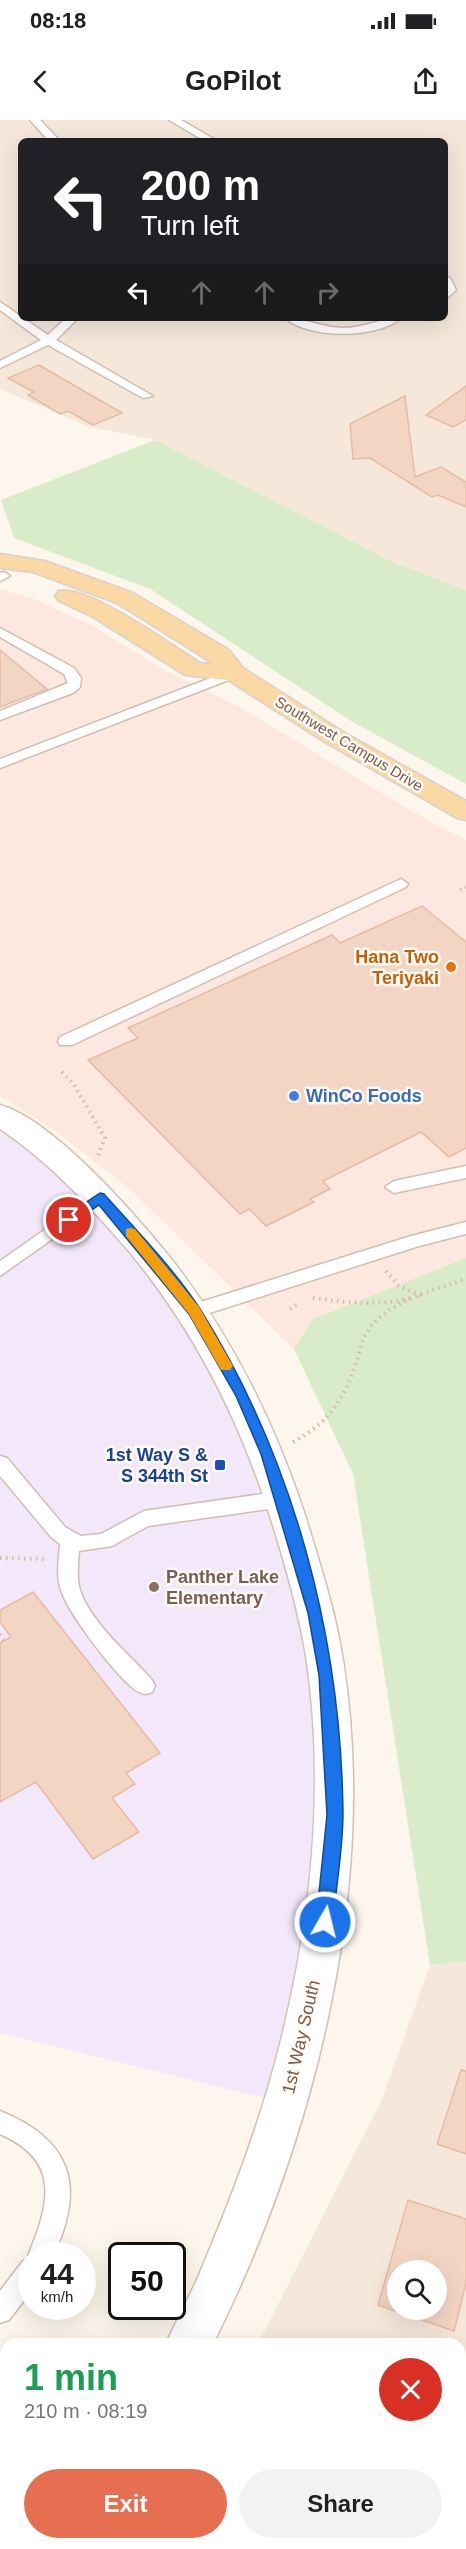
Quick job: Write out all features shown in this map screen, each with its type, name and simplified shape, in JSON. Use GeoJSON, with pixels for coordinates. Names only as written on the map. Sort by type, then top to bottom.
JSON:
{"type":"FeatureCollection","features":[{"type":"Feature","properties":{"kind":"main road","name":"Southwest Campus Drive"},"geometry":{"type":"LineString","coordinates":[[1,572],[79,600],[194,670],[234,673],[334,737],[466,812]]}},
{"type":"Feature","properties":{"kind":"main road","name":"1st Way South"},"geometry":{"type":"LineString","coordinates":[[0,1115],[56,1157],[100,1197],[194,1311],[243,1395],[268,1454],[316,1613],[327,1675],[335,1815],[328,1898],[314,1992],[286,2103],[251,2203],[192,2338]]}},
{"type":"Feature","properties":{"kind":"lane"},"geometry":{"type":"LineString","coordinates":[[35,120],[52,138]]}},
{"type":"Feature","properties":{"kind":"lane"},"geometry":{"type":"LineString","coordinates":[[174,120],[207,138]]}},
{"type":"Feature","properties":{"kind":"lane"},"geometry":{"type":"LineString","coordinates":[[0,305],[18,318]]}},
{"type":"Feature","properties":{"kind":"lane"},"geometry":{"type":"LineString","coordinates":[[23,321],[50,340],[147,396]]}},
{"type":"Feature","properties":{"kind":"lane"},"geometry":{"type":"LineString","coordinates":[[0,365],[50,340],[63,331],[70,321]]}},
{"type":"Feature","properties":{"kind":"lane"},"geometry":{"type":"LineString","coordinates":[[299,321],[328,332],[342,334],[385,321]]}},
{"type":"Feature","properties":{"kind":"lane"},"geometry":{"type":"LineString","coordinates":[[0,632],[69,671],[75,684],[68,690],[0,716]]}},
{"type":"Feature","properties":{"kind":"lane"},"geometry":{"type":"LineString","coordinates":[[0,764],[234,673]]}},
{"type":"Feature","properties":{"kind":"lane"},"geometry":{"type":"LineString","coordinates":[[66,1041],[401,884]]}},
{"type":"Feature","properties":{"kind":"lane"},"geometry":{"type":"LineString","coordinates":[[394,1187],[466,1172]]}},
{"type":"Feature","properties":{"kind":"lane"},"geometry":{"type":"LineString","coordinates":[[0,1270],[100,1197]]}},
{"type":"Feature","properties":{"kind":"lane"},"geometry":{"type":"LineString","coordinates":[[194,1311],[373,1254],[466,1228]]}},
{"type":"Feature","properties":{"kind":"lane"},"geometry":{"type":"LineString","coordinates":[[0,1463],[44,1516],[70,1541],[81,1544],[105,1541],[144,1520],[283,1499]]}},
{"type":"Feature","properties":{"kind":"lane"},"geometry":{"type":"LineString","coordinates":[[70,1541],[69,1582],[73,1598],[86,1617],[145,1686]]}},
{"type":"Feature","properties":{"kind":"lane"},"geometry":{"type":"LineString","coordinates":[[0,2122],[32,2139],[52,2164],[59,2179],[61,2198],[46,2242]]}},
{"type":"Feature","properties":{"kind":"lane"},"geometry":{"type":"LineString","coordinates":[[0,2312],[18,2288]]}},
{"type":"Feature","properties":{"kind":"path"},"geometry":{"type":"LineString","coordinates":[[460,890],[466,887]]}},
{"type":"Feature","properties":{"kind":"path"},"geometry":{"type":"LineString","coordinates":[[62,1072],[74,1085],[105,1138]]}},
{"type":"Feature","properties":{"kind":"path"},"geometry":{"type":"LineString","coordinates":[[373,1254],[398,1285],[421,1296]]}},
{"type":"Feature","properties":{"kind":"path"},"geometry":{"type":"LineString","coordinates":[[268,1454],[311,1433],[332,1415],[348,1388],[369,1328],[385,1314],[421,1296],[466,1279]]}},
{"type":"Feature","properties":{"kind":"path"},"geometry":{"type":"LineString","coordinates":[[290,1309],[301,1301],[317,1297],[356,1304],[386,1304],[421,1296]]}},
{"type":"Feature","properties":{"kind":"path"},"geometry":{"type":"LineString","coordinates":[[0,1634],[4,1641]]}},
{"type":"Feature","properties":{"kind":"shaded area"},"geometry":{"type":"Polygon","coordinates":[[[0,120],[466,120],[466,590],[393,562],[155,440],[90,427],[0,389],[0,120]]]}},
{"type":"Feature","properties":{"kind":"shaded area"},"geometry":{"type":"Polygon","coordinates":[[[0,589],[34,599],[93,626],[164,670],[241,708],[415,813],[466,840],[466,1258],[313,1319],[294,1349],[131,1190],[57,1132],[0,1096],[0,589]]]}},
{"type":"Feature","properties":{"kind":"shaded area","name":"Panther Lake Elementary"},"geometry":{"type":"Polygon","coordinates":[[[0,1115],[65,1164],[243,1395],[333,1743],[286,2103],[0,2033],[0,1115]]]}},
{"type":"Feature","properties":{"kind":"shaded area"},"geometry":{"type":"Polygon","coordinates":[[[466,1961],[466,2338],[261,2338],[382,2099],[430,1965],[466,1961]]]}},
{"type":"Feature","properties":{"kind":"green space"},"geometry":{"type":"Polygon","coordinates":[[[155,440],[393,562],[466,590],[466,784],[351,721],[150,589],[14,538],[1,500],[155,440]]]}},
{"type":"Feature","properties":{"kind":"green space"},"geometry":{"type":"Polygon","coordinates":[[[466,1258],[466,1961],[430,1965],[353,1474],[294,1349],[313,1319],[466,1258]]]}},
{"type":"Feature","properties":{"kind":"building"},"geometry":{"type":"Polygon","coordinates":[[[39,365],[122,413],[93,425],[68,411],[60,414],[28,395],[34,392],[8,378],[39,365]]]}},
{"type":"Feature","properties":{"kind":"building"},"geometry":{"type":"Polygon","coordinates":[[[466,386],[466,420],[453,427],[426,415],[466,386]]]}},
{"type":"Feature","properties":{"kind":"building"},"geometry":{"type":"Polygon","coordinates":[[[405,396],[415,477],[441,467],[466,482],[466,507],[438,495],[432,497],[370,458],[353,459],[350,424],[405,396]]]}},
{"type":"Feature","properties":{"kind":"building"},"geometry":{"type":"Polygon","coordinates":[[[0,650],[47,689],[0,707],[0,650]]]}},
{"type":"Feature","properties":{"kind":"building","name":"WinCo Foods"},"geometry":{"type":"Polygon","coordinates":[[[422,906],[466,942],[466,1148],[449,1157],[421,1132],[323,1181],[330,1189],[310,1199],[314,1202],[266,1226],[249,1209],[240,1214],[88,1060],[138,1038],[128,1028],[332,935],[340,943],[422,906]]]}},
{"type":"Feature","properties":{"kind":"building"},"geometry":{"type":"Polygon","coordinates":[[[33,1592],[160,1753],[126,1773],[135,1784],[112,1798],[139,1832],[93,1859],[36,1782],[0,1802],[0,1643],[11,1637],[0,1622],[0,1610],[33,1592]]]}},
{"type":"Feature","properties":{"kind":"building"},"geometry":{"type":"Polygon","coordinates":[[[461,2070],[466,2071],[466,2154],[437,2144],[461,2070]]]}},
{"type":"Feature","properties":{"kind":"building"},"geometry":{"type":"Polygon","coordinates":[[[408,2200],[466,2219],[466,2283],[454,2331],[422,2320],[447,2320],[447,2260],[391,2260],[408,2200]]]}},
{"type":"Feature","properties":{"kind":"building"},"geometry":{"type":"Polygon","coordinates":[[[387,2274],[387,2308],[378,2305],[387,2274]]]}},
{"type":"Feature","properties":{"kind":"slow traffic"},"geometry":{"type":"LineString","coordinates":[[130,1232],[194,1311],[226,1366]]}},
{"type":"Feature","properties":{"kind":"place","name":"Hana Two Teriyaki"},"geometry":{"type":"Point","coordinates":[451,967]}},
{"type":"Feature","properties":{"kind":"place","name":"WinCo Foods"},"geometry":{"type":"Point","coordinates":[294,1096]}},
{"type":"Feature","properties":{"kind":"place","name":"1st Way S & S 344th St"},"geometry":{"type":"Point","coordinates":[220,1465]}},
{"type":"Feature","properties":{"kind":"place","name":"Panther Lake Elementary"},"geometry":{"type":"Point","coordinates":[154,1587]}},
{"type":"Feature","properties":{"kind":"route"},"geometry":{"type":"LineString","coordinates":[[69,1220],[100,1197],[133,1235],[194,1311],[243,1395],[268,1454],[316,1613],[327,1675],[333,1743],[335,1815],[325,1922]]}}]}
